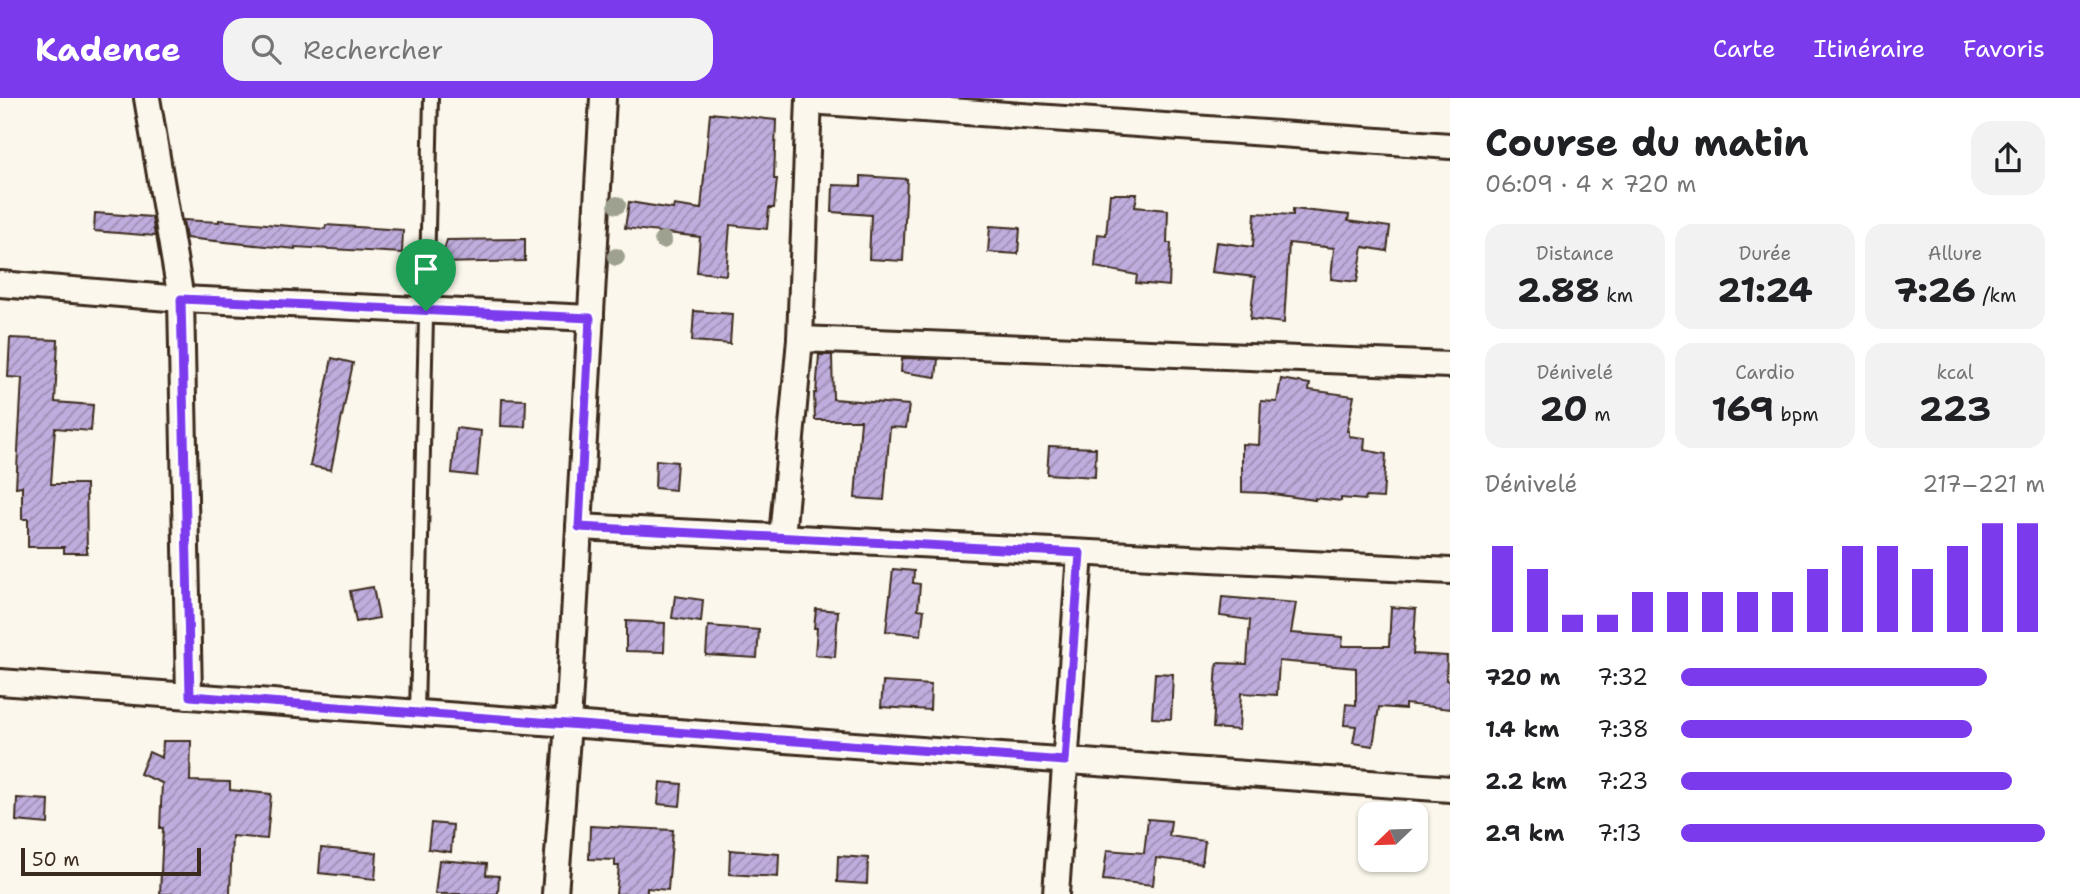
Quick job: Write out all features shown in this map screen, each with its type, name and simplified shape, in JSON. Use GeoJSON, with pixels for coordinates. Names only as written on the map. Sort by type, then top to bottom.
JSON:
{"type":"FeatureCollection","features":[{"type":"Feature","properties":{"kind":"street"},"geometry":{"type":"LineString","coordinates":[[147,98],[181,299],[190,696]]}},
{"type":"Feature","properties":{"kind":"street"},"geometry":{"type":"LineString","coordinates":[[555,894],[568,724],[603,98]]}},
{"type":"Feature","properties":{"kind":"street"},"geometry":{"type":"LineString","coordinates":[[782,537],[800,339],[809,100],[1450,146]]}},
{"type":"Feature","properties":{"kind":"street"},"geometry":{"type":"LineString","coordinates":[[0,284],[181,299],[590,318]]}},
{"type":"Feature","properties":{"kind":"street"},"geometry":{"type":"LineString","coordinates":[[800,339],[1450,365]]}},
{"type":"Feature","properties":{"kind":"street"},"geometry":{"type":"LineString","coordinates":[[579,527],[1450,571]]}},
{"type":"Feature","properties":{"kind":"street"},"geometry":{"type":"LineString","coordinates":[[1056,894],[1080,553]]}},
{"type":"Feature","properties":{"kind":"street"},"geometry":{"type":"LineString","coordinates":[[0,682],[1450,789]]}},
{"type":"Feature","properties":{"kind":"lane"},"geometry":{"type":"LineString","coordinates":[[417,713],[431,98]]}},
{"type":"Feature","properties":{"kind":"building"},"geometry":{"type":"Polygon","coordinates":[[[710,113],[776,120],[774,179],[777,179],[774,208],[769,208],[767,229],[730,225],[726,275],[697,272],[700,237],[625,228],[629,202],[673,209],[674,205],[701,209],[710,113]]]}},
{"type":"Feature","properties":{"kind":"building"},"geometry":{"type":"Polygon","coordinates":[[[861,176],[907,179],[903,261],[869,259],[871,215],[832,212],[833,185],[861,186],[861,176]]]}},
{"type":"Feature","properties":{"kind":"building"},"geometry":{"type":"Polygon","coordinates":[[[1110,194],[1137,194],[1135,207],[1168,210],[1167,243],[1171,243],[1169,286],[1136,283],[1137,275],[1095,267],[1098,234],[1106,235],[1110,194]]]}},
{"type":"Feature","properties":{"kind":"building"},"geometry":{"type":"Polygon","coordinates":[[[1293,209],[1349,215],[1348,221],[1390,227],[1387,251],[1363,247],[1357,282],[1331,279],[1334,248],[1289,243],[1284,323],[1250,319],[1255,277],[1212,272],[1216,242],[1253,247],[1255,213],[1293,215],[1293,209]]]}},
{"type":"Feature","properties":{"kind":"building"},"geometry":{"type":"Polygon","coordinates":[[[95,213],[152,217],[155,236],[94,231],[95,213]]]}},
{"type":"Feature","properties":{"kind":"building"},"geometry":{"type":"Polygon","coordinates":[[[183,220],[219,220],[325,229],[326,225],[403,230],[402,253],[295,249],[186,238],[183,220]]]}},
{"type":"Feature","properties":{"kind":"building"},"geometry":{"type":"Polygon","coordinates":[[[990,226],[1020,228],[1018,254],[988,252],[990,226]]]}},
{"type":"Feature","properties":{"kind":"building"},"geometry":{"type":"Polygon","coordinates":[[[525,239],[525,261],[440,263],[447,240],[525,239]]]}},
{"type":"Feature","properties":{"kind":"building"},"geometry":{"type":"Polygon","coordinates":[[[694,311],[732,314],[730,344],[692,341],[694,311]]]}},
{"type":"Feature","properties":{"kind":"building"},"geometry":{"type":"Polygon","coordinates":[[[10,338],[58,340],[55,402],[93,405],[91,431],[55,428],[51,484],[86,484],[87,553],[64,553],[64,547],[28,547],[28,519],[22,519],[22,486],[16,487],[22,378],[8,377],[10,338]]]}},
{"type":"Feature","properties":{"kind":"building"},"geometry":{"type":"Polygon","coordinates":[[[819,355],[832,355],[833,399],[909,405],[906,428],[890,427],[884,500],[855,498],[861,420],[815,420],[814,393],[819,355]]]}},
{"type":"Feature","properties":{"kind":"building"},"geometry":{"type":"Polygon","coordinates":[[[332,358],[353,363],[331,470],[310,466],[332,358]]]}},
{"type":"Feature","properties":{"kind":"building"},"geometry":{"type":"Polygon","coordinates":[[[902,358],[938,359],[936,377],[901,372],[902,358]]]}},
{"type":"Feature","properties":{"kind":"building"},"geometry":{"type":"Polygon","coordinates":[[[1281,379],[1310,384],[1309,390],[1354,396],[1347,431],[1349,436],[1365,438],[1364,450],[1386,454],[1383,498],[1315,500],[1242,492],[1242,444],[1259,445],[1261,401],[1277,402],[1281,379]]]}},
{"type":"Feature","properties":{"kind":"building"},"geometry":{"type":"Polygon","coordinates":[[[502,399],[526,400],[525,427],[501,426],[502,399]]]}},
{"type":"Feature","properties":{"kind":"building"},"geometry":{"type":"Polygon","coordinates":[[[456,428],[481,431],[477,476],[452,473],[456,428]]]}},
{"type":"Feature","properties":{"kind":"building"},"geometry":{"type":"Polygon","coordinates":[[[1049,446],[1096,448],[1095,477],[1047,474],[1049,446]]]}},
{"type":"Feature","properties":{"kind":"building"},"geometry":{"type":"Polygon","coordinates":[[[656,460],[677,462],[675,490],[655,488],[656,460]]]}},
{"type":"Feature","properties":{"kind":"building"},"geometry":{"type":"Polygon","coordinates":[[[893,569],[914,571],[913,583],[920,584],[918,609],[924,610],[921,635],[886,631],[893,569]]]}},
{"type":"Feature","properties":{"kind":"building"},"geometry":{"type":"Polygon","coordinates":[[[373,587],[379,618],[356,622],[350,591],[373,587]]]}},
{"type":"Feature","properties":{"kind":"building"},"geometry":{"type":"Polygon","coordinates":[[[675,596],[703,600],[701,622],[672,618],[675,596]]]}},
{"type":"Feature","properties":{"kind":"building"},"geometry":{"type":"Polygon","coordinates":[[[1222,597],[1296,603],[1291,633],[1343,637],[1342,646],[1389,646],[1391,607],[1416,609],[1413,654],[1447,656],[1446,680],[1450,681],[1450,709],[1405,704],[1405,709],[1379,707],[1373,746],[1353,743],[1356,726],[1344,725],[1346,704],[1356,705],[1356,668],[1279,661],[1277,695],[1241,693],[1239,730],[1213,728],[1217,663],[1247,664],[1250,620],[1220,616],[1222,597]]]}},
{"type":"Feature","properties":{"kind":"building"},"geometry":{"type":"Polygon","coordinates":[[[816,609],[838,611],[835,657],[815,655],[816,609]]]}},
{"type":"Feature","properties":{"kind":"building"},"geometry":{"type":"Polygon","coordinates":[[[626,621],[665,623],[664,652],[626,651],[626,621]]]}},
{"type":"Feature","properties":{"kind":"building"},"geometry":{"type":"Polygon","coordinates":[[[708,626],[759,630],[757,658],[706,655],[708,626]]]}},
{"type":"Feature","properties":{"kind":"building"},"geometry":{"type":"Polygon","coordinates":[[[1155,673],[1173,674],[1171,719],[1152,718],[1155,673]]]}},
{"type":"Feature","properties":{"kind":"building"},"geometry":{"type":"Polygon","coordinates":[[[883,682],[931,685],[930,710],[881,707],[883,682]]]}},
{"type":"Feature","properties":{"kind":"building"},"geometry":{"type":"Polygon","coordinates":[[[163,741],[191,741],[190,781],[230,782],[230,790],[271,794],[267,839],[232,836],[230,894],[160,894],[162,783],[140,774],[149,752],[162,758],[163,741]]]}},
{"type":"Feature","properties":{"kind":"building"},"geometry":{"type":"Polygon","coordinates":[[[660,782],[682,784],[680,806],[658,804],[660,782]]]}},
{"type":"Feature","properties":{"kind":"building"},"geometry":{"type":"Polygon","coordinates":[[[17,798],[49,800],[48,824],[16,821],[17,798]]]}},
{"type":"Feature","properties":{"kind":"building"},"geometry":{"type":"Polygon","coordinates":[[[1148,819],[1171,821],[1169,836],[1205,841],[1202,864],[1156,858],[1153,885],[1103,880],[1107,850],[1144,853],[1148,819]]]}},
{"type":"Feature","properties":{"kind":"building"},"geometry":{"type":"Polygon","coordinates":[[[431,823],[453,825],[451,852],[428,849],[431,823]]]}},
{"type":"Feature","properties":{"kind":"building"},"geometry":{"type":"Polygon","coordinates":[[[590,826],[673,830],[668,890],[647,888],[647,894],[616,894],[619,866],[615,866],[615,860],[589,859],[590,826]]]}},
{"type":"Feature","properties":{"kind":"building"},"geometry":{"type":"Polygon","coordinates":[[[321,848],[377,853],[375,879],[319,873],[321,848]]]}},
{"type":"Feature","properties":{"kind":"building"},"geometry":{"type":"Polygon","coordinates":[[[730,850],[779,854],[778,877],[729,874],[730,850]]]}},
{"type":"Feature","properties":{"kind":"building"},"geometry":{"type":"Polygon","coordinates":[[[838,856],[868,858],[867,884],[837,882],[838,856]]]}},
{"type":"Feature","properties":{"kind":"building"},"geometry":{"type":"Polygon","coordinates":[[[439,860],[487,864],[486,875],[499,876],[498,894],[435,894],[439,860]]]}},
{"type":"Feature","properties":{"kind":"route"},"geometry":{"type":"LineString","coordinates":[[181,299],[426,311],[590,318],[579,527],[1080,553],[1065,761],[190,696],[181,299]]}}]}
